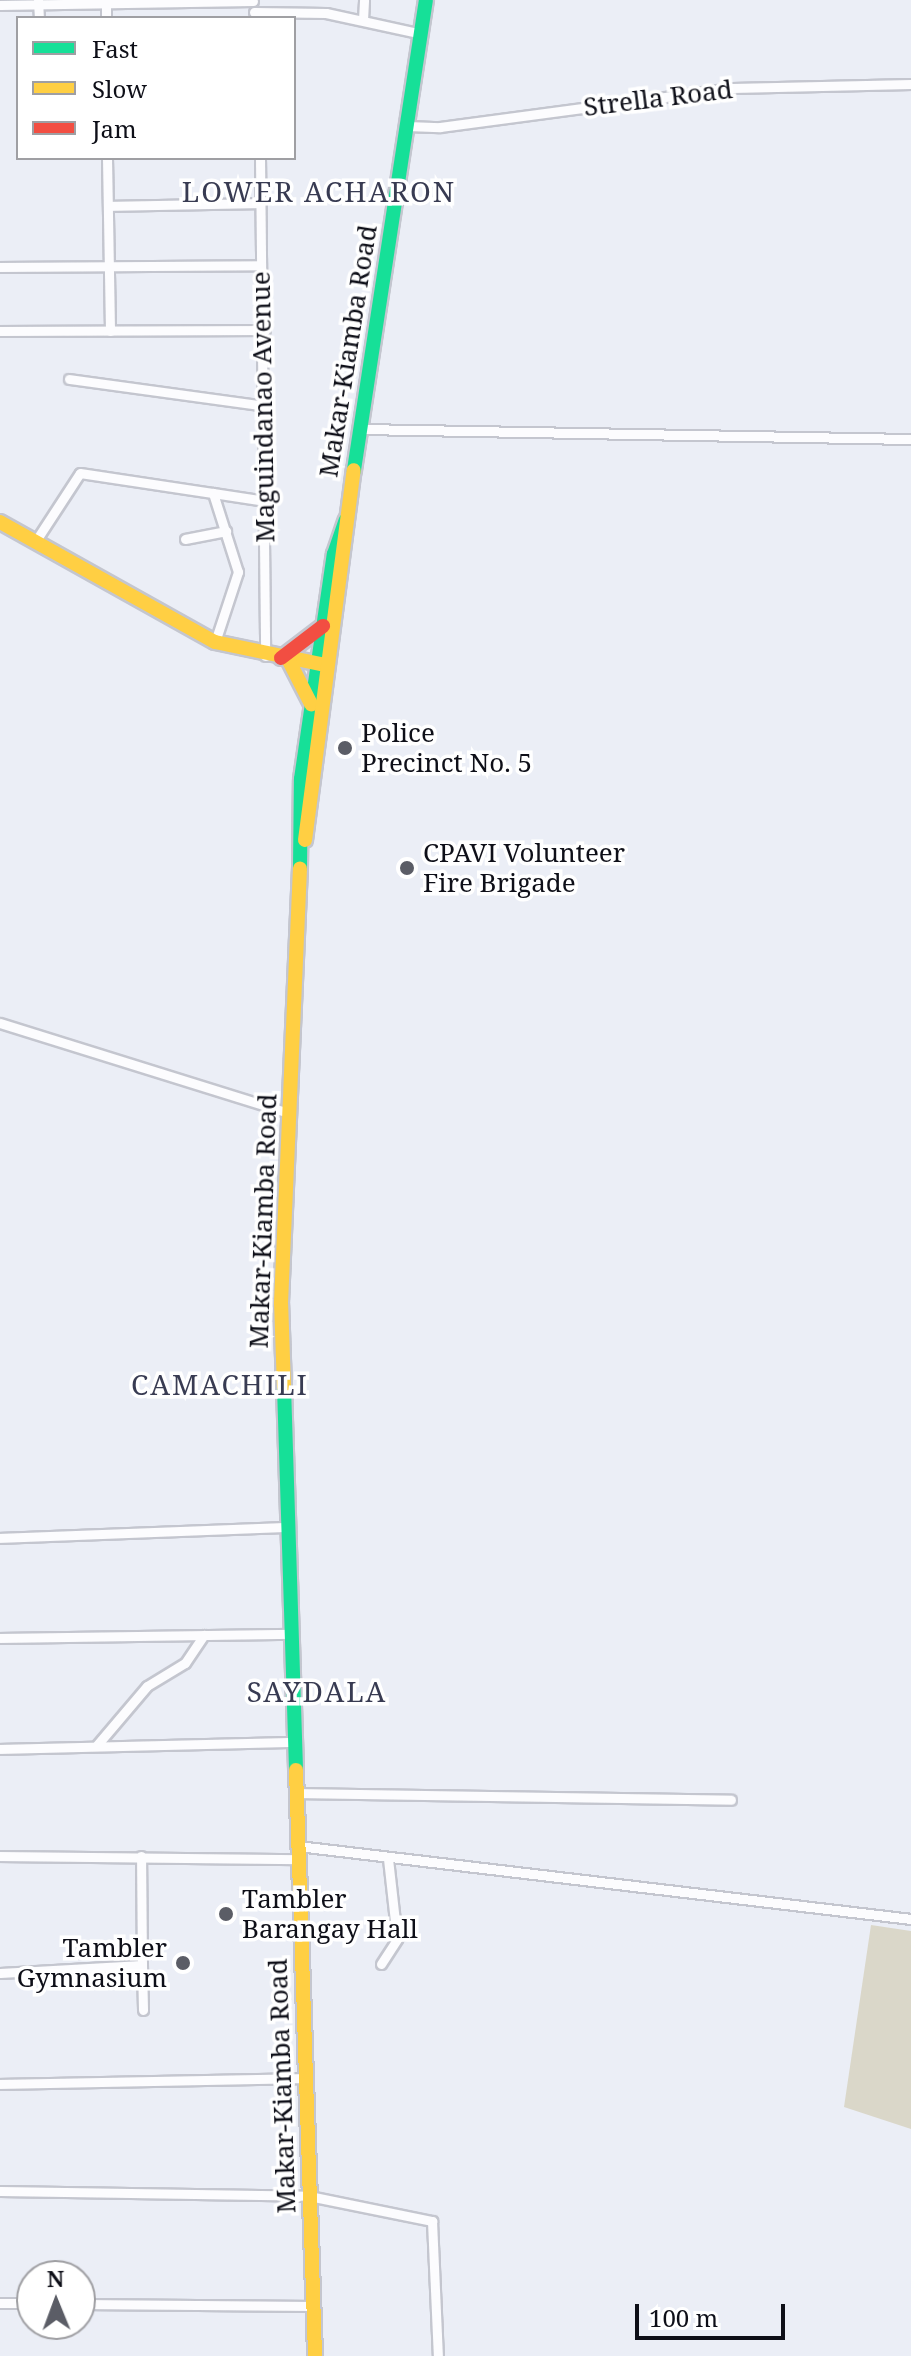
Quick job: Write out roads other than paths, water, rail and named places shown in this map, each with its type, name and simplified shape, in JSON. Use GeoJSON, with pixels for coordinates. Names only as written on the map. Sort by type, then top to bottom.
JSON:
{"type":"FeatureCollection","features":[{"type":"Feature","properties":{"kind":"main road","name":"Makar-Kiamba Road"},"geometry":{"type":"LineString","coordinates":[[315,2356],[281,1303],[301,856],[324,665],[426,0]]}},
{"type":"Feature","properties":{"kind":"main road","name":"Makar-Kiamba Road"},"geometry":{"type":"LineString","coordinates":[[301,856],[298,816],[311,704],[324,665],[323,625],[334,554],[346,520]]}},
{"type":"Feature","properties":{"kind":"main road"},"geometry":{"type":"LineString","coordinates":[[0,522],[215,642],[265,656],[324,665]]}},
{"type":"Feature","properties":{"kind":"main road"},"geometry":{"type":"LineString","coordinates":[[284,659],[323,625]]}},
{"type":"Feature","properties":{"kind":"main road"},"geometry":{"type":"LineString","coordinates":[[284,659],[311,704]]}},
{"type":"Feature","properties":{"kind":"street"},"geometry":{"type":"LineString","coordinates":[[363,20],[364,0]]}},
{"type":"Feature","properties":{"kind":"street"},"geometry":{"type":"LineString","coordinates":[[0,5],[106,3],[300,11],[363,20],[422,34]]}},
{"type":"Feature","properties":{"kind":"street","name":"Strella Road"},"geometry":{"type":"LineString","coordinates":[[407,126],[440,127],[732,88],[911,84]]}},
{"type":"Feature","properties":{"kind":"street"},"geometry":{"type":"LineString","coordinates":[[107,160],[110,331]]}},
{"type":"Feature","properties":{"kind":"street","name":"Maguindanao Avenue"},"geometry":{"type":"LineString","coordinates":[[260,160],[266,406],[265,656]]}},
{"type":"Feature","properties":{"kind":"street"},"geometry":{"type":"LineString","coordinates":[[108,206],[260,203]]}},
{"type":"Feature","properties":{"kind":"street"},"geometry":{"type":"LineString","coordinates":[[0,267],[110,269],[261,265]]}},
{"type":"Feature","properties":{"kind":"street"},"geometry":{"type":"LineString","coordinates":[[0,331],[265,330]]}},
{"type":"Feature","properties":{"kind":"street"},"geometry":{"type":"LineString","coordinates":[[69,379],[266,406]]}},
{"type":"Feature","properties":{"kind":"street"},"geometry":{"type":"LineString","coordinates":[[360,429],[911,439]]}},
{"type":"Feature","properties":{"kind":"street"},"geometry":{"type":"LineString","coordinates":[[35,542],[80,473],[265,501]]}},
{"type":"Feature","properties":{"kind":"street"},"geometry":{"type":"LineString","coordinates":[[213,493],[238,572],[215,642]]}},
{"type":"Feature","properties":{"kind":"street"},"geometry":{"type":"LineString","coordinates":[[185,539],[226,531]]}},
{"type":"Feature","properties":{"kind":"street"},"geometry":{"type":"LineString","coordinates":[[0,1023],[289,1113]]}},
{"type":"Feature","properties":{"kind":"street"},"geometry":{"type":"LineString","coordinates":[[0,1538],[287,1527]]}},
{"type":"Feature","properties":{"kind":"street"},"geometry":{"type":"LineString","coordinates":[[0,1638],[291,1634]]}},
{"type":"Feature","properties":{"kind":"street"},"geometry":{"type":"LineString","coordinates":[[97,1745],[147,1686],[185,1663],[204,1635]]}},
{"type":"Feature","properties":{"kind":"street"},"geometry":{"type":"LineString","coordinates":[[0,1749],[295,1742]]}},
{"type":"Feature","properties":{"kind":"street"},"geometry":{"type":"LineString","coordinates":[[298,1793],[731,1800]]}},
{"type":"Feature","properties":{"kind":"street"},"geometry":{"type":"LineString","coordinates":[[0,1856],[298,1853],[388,1859],[911,1919]]}},
{"type":"Feature","properties":{"kind":"street"},"geometry":{"type":"LineString","coordinates":[[141,1856],[143,2010]]}},
{"type":"Feature","properties":{"kind":"street"},"geometry":{"type":"LineString","coordinates":[[381,1964],[397,1939],[388,1859]]}},
{"type":"Feature","properties":{"kind":"street"},"geometry":{"type":"LineString","coordinates":[[0,1973],[142,1965]]}},
{"type":"Feature","properties":{"kind":"street"},"geometry":{"type":"LineString","coordinates":[[0,2084],[305,2078]]}},
{"type":"Feature","properties":{"kind":"street"},"geometry":{"type":"LineString","coordinates":[[0,2191],[309,2196],[432,2221],[438,2356]]}},
{"type":"Feature","properties":{"kind":"street"},"geometry":{"type":"LineString","coordinates":[[96,2304],[314,2306]]}},
{"type":"Feature","properties":{"kind":"place","name":"Police Precinct No. 5"},"geometry":{"type":"Point","coordinates":[345,748]}},
{"type":"Feature","properties":{"kind":"place","name":"CPAVI Volunteer Fire Brigade"},"geometry":{"type":"Point","coordinates":[407,868]}},
{"type":"Feature","properties":{"kind":"place","name":"Tambler Barangay Hall"},"geometry":{"type":"Point","coordinates":[226,1914]}},
{"type":"Feature","properties":{"kind":"place","name":"Tambler Gymnasium"},"geometry":{"type":"Point","coordinates":[183,1963]}},
{"type":"Feature","properties":{"kind":"district","name":"LOWER ACHARON"},"geometry":{"type":"Point","coordinates":[319,191]}},
{"type":"Feature","properties":{"kind":"district","name":"CAMACHILI"},"geometry":{"type":"Point","coordinates":[220,1384]}},
{"type":"Feature","properties":{"kind":"district","name":"SAYDALA"},"geometry":{"type":"Point","coordinates":[317,1691]}}]}
